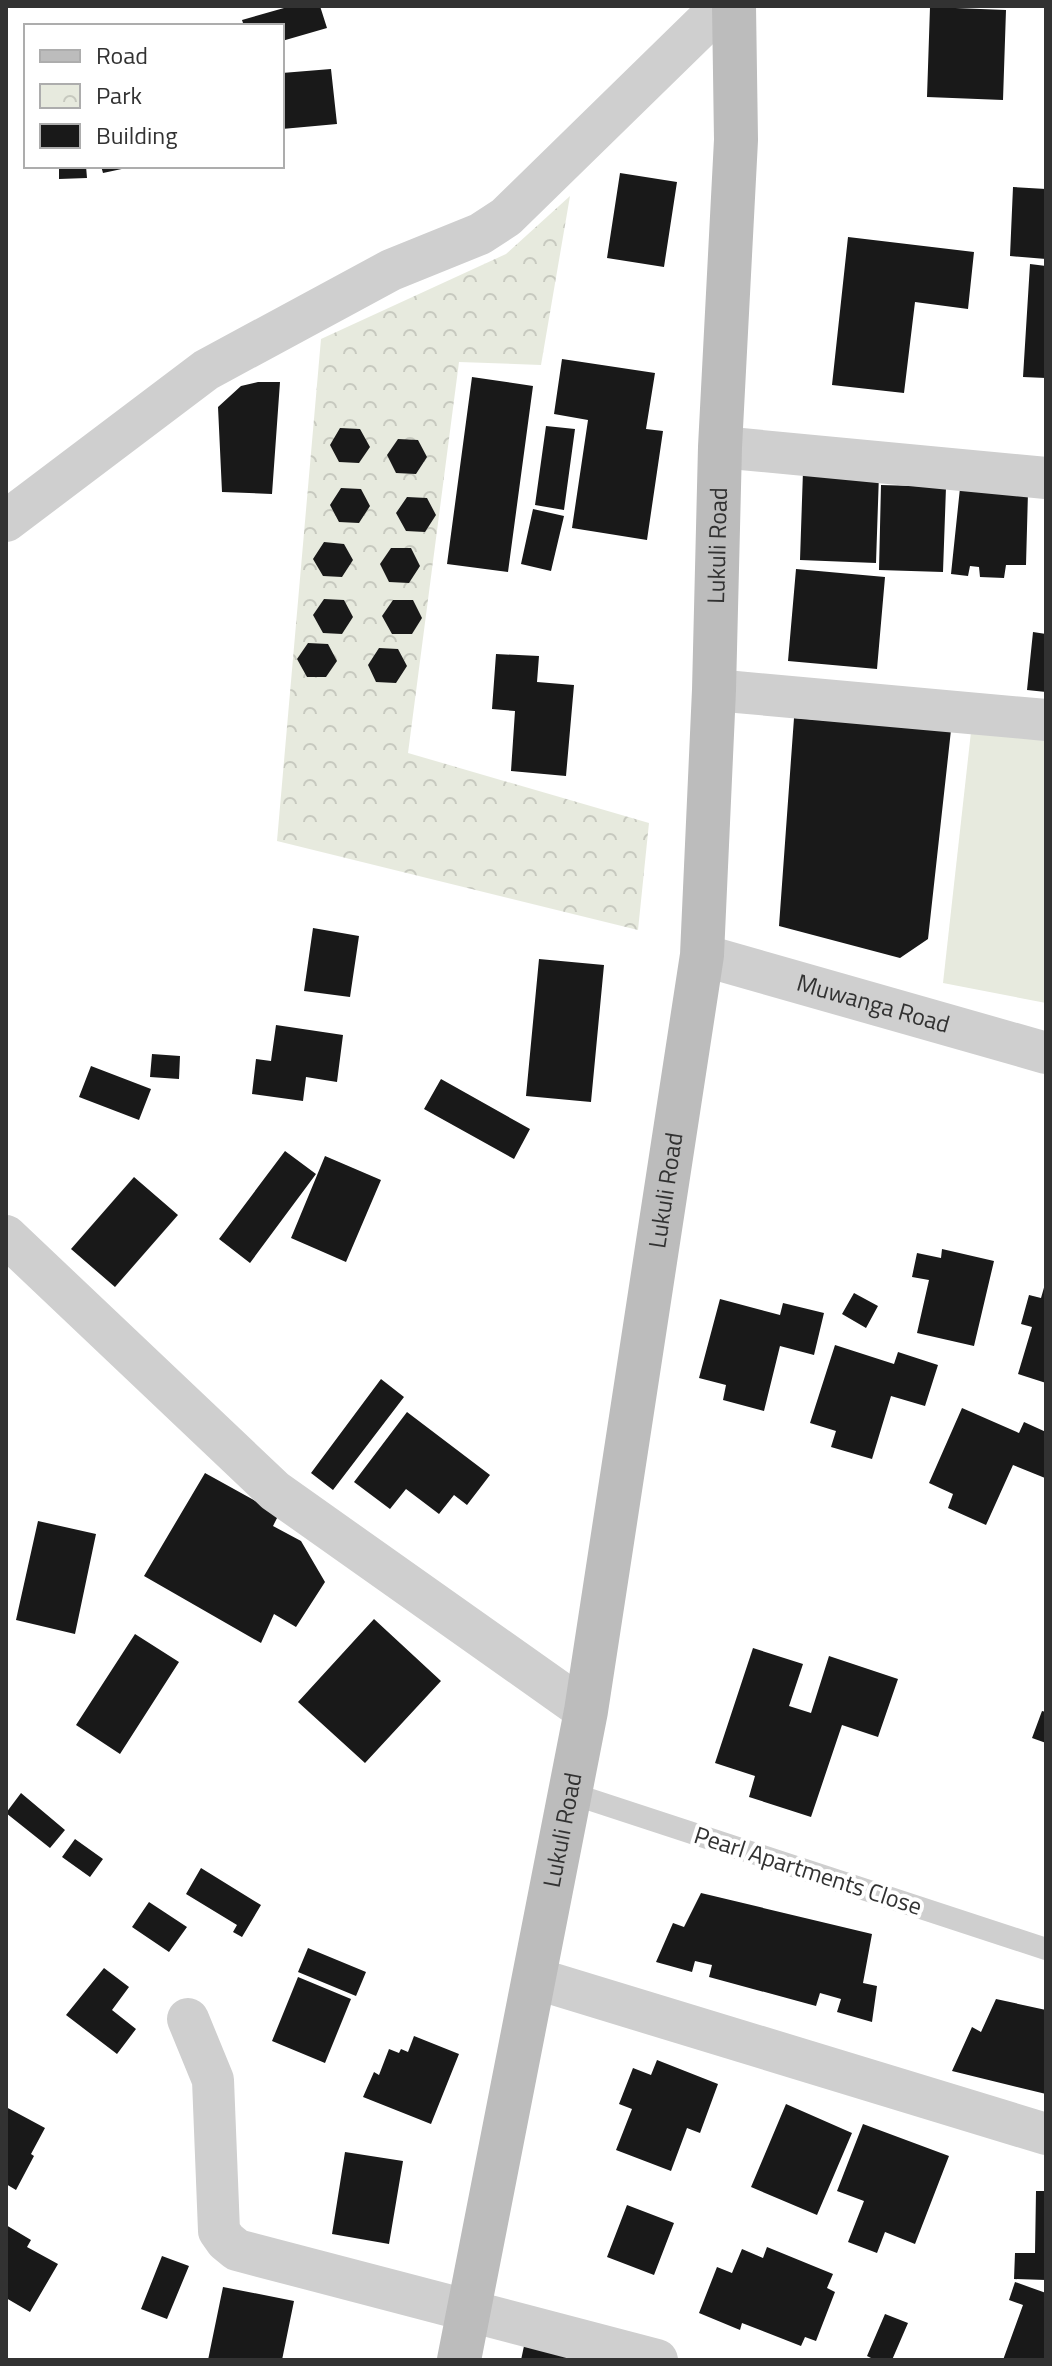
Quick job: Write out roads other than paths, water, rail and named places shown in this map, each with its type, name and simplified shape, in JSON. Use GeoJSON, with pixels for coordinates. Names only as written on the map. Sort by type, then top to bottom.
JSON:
{"type":"FeatureCollection","features":[{"type":"Feature","properties":{"kind":"street"},"geometry":{"type":"LineString","coordinates":[[6,521],[206,370],[391,270],[480,234],[506,217],[722,6]]}},
{"type":"Feature","properties":{"kind":"street","name":"Lukuli Road"},"geometry":{"type":"LineString","coordinates":[[459,2360],[586,1711],[702,955],[714,690],[720,447],[736,140],[734,6]]}},
{"type":"Feature","properties":{"kind":"street"},"geometry":{"type":"LineString","coordinates":[[720,447],[1046,478]]}},
{"type":"Feature","properties":{"kind":"street"},"geometry":{"type":"LineString","coordinates":[[714,690],[1046,720]]}},
{"type":"Feature","properties":{"kind":"street","name":"Muwanga Road"},"geometry":{"type":"LineString","coordinates":[[702,955],[1046,1053]]}},
{"type":"Feature","properties":{"kind":"street"},"geometry":{"type":"LineString","coordinates":[[6,1236],[275,1491],[586,1711]]}},
{"type":"Feature","properties":{"kind":"street"},"geometry":{"type":"LineString","coordinates":[[534,1978],[1046,2134]]}},
{"type":"Feature","properties":{"kind":"street"},"geometry":{"type":"LineString","coordinates":[[188,2019],[213,2080],[219,2231],[237,2250],[657,2360]]}},
{"type":"Feature","properties":{"kind":"lane","name":"Pearl Apartments Close"},"geometry":{"type":"LineString","coordinates":[[570,1793],[1046,1949]]}}]}
